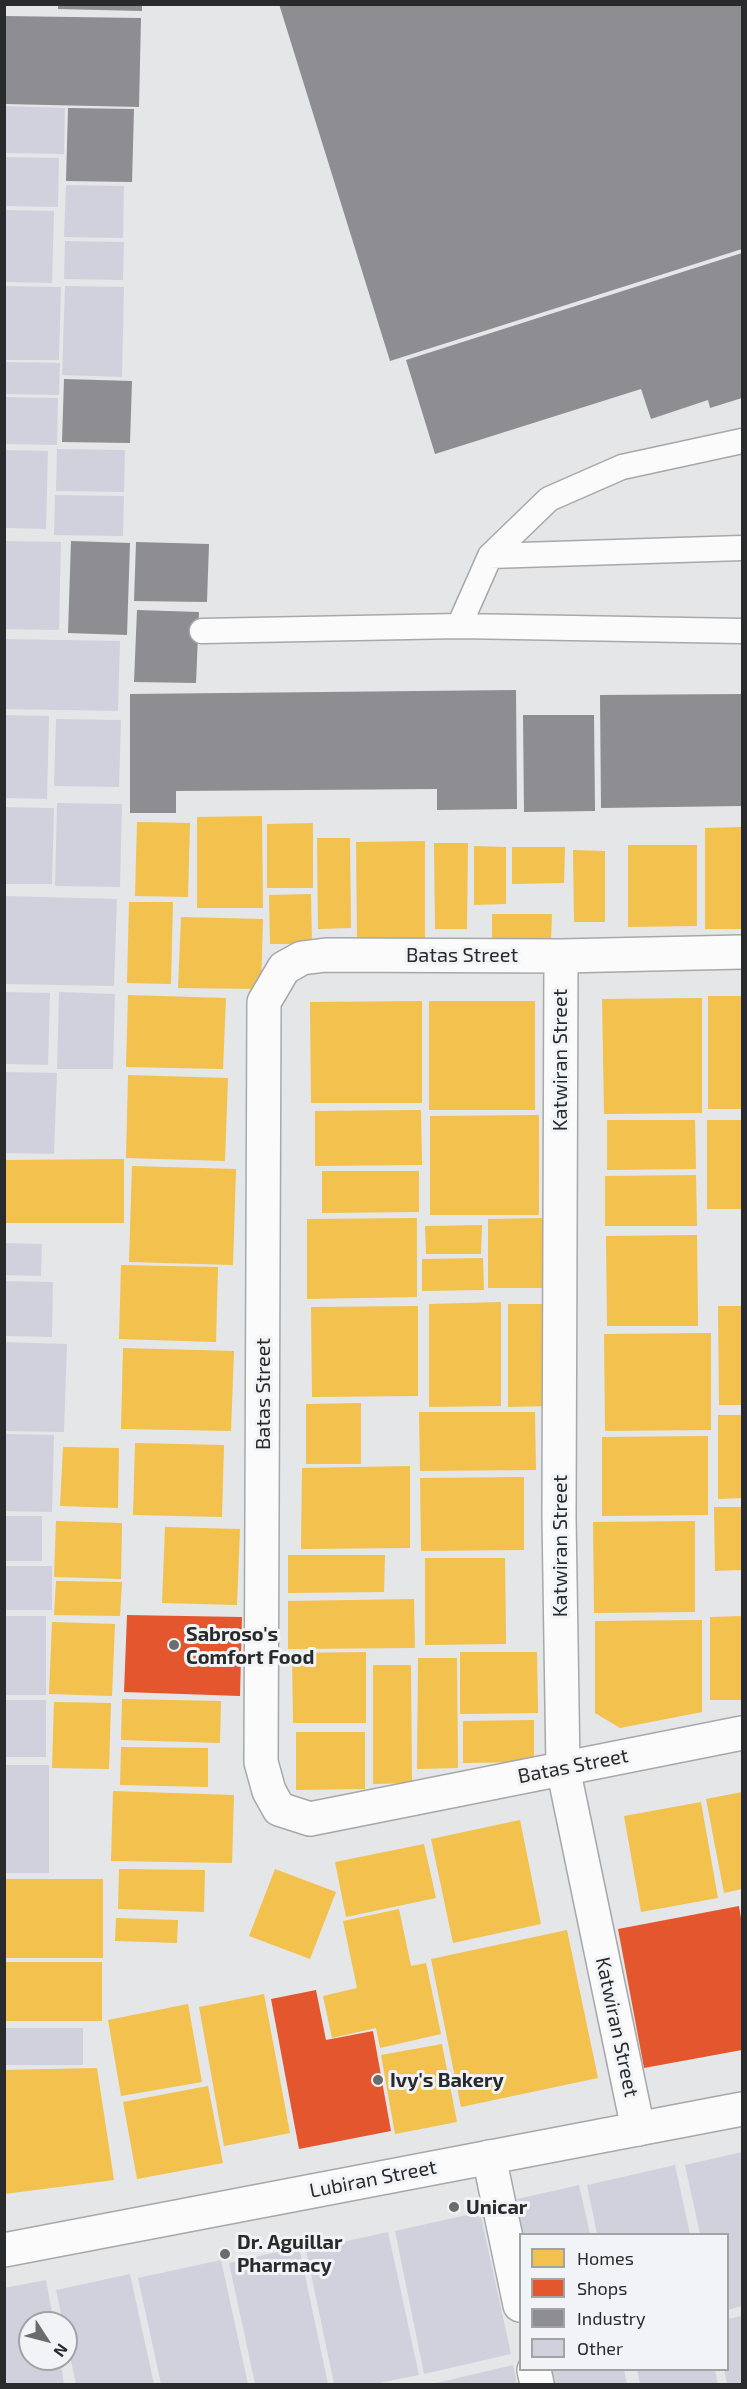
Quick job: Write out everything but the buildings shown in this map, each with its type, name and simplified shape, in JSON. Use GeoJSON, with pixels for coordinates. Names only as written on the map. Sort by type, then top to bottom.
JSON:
{"type":"FeatureCollection","features":[{"type":"Feature","properties":{"kind":"street","name":"Batas Street"},"geometry":{"type":"LineString","coordinates":[[742,952],[561,956],[326,955],[302,958],[284,968],[264,1002],[261,1762],[269,1791],[279,1809],[310,1820],[742,1733]]}},
{"type":"Feature","properties":{"kind":"street","name":"Katwiran Street"},"geometry":{"type":"LineString","coordinates":[[561,956],[559,1516],[563,1768],[638,2129]]}},
{"type":"Feature","properties":{"kind":"street","name":"Lubiran Street"},"geometry":{"type":"LineString","coordinates":[[4,2250],[742,2109]]}},
{"type":"Feature","properties":{"kind":"street"},"geometry":{"type":"LineString","coordinates":[[489,2157],[519,2300]]}},
{"type":"Feature","properties":{"kind":"lane"},"geometry":{"type":"LineString","coordinates":[[459,626],[490,556],[549,499],[622,467],[742,441]]}},
{"type":"Feature","properties":{"kind":"lane"},"geometry":{"type":"LineString","coordinates":[[490,556],[742,548]]}},
{"type":"Feature","properties":{"kind":"lane"},"geometry":{"type":"LineString","coordinates":[[202,631],[459,626],[742,631]]}},
{"type":"Feature","properties":{"kind":"place","name":"Sabroso's Comfort Food"},"geometry":{"type":"Point","coordinates":[174,1645]}},
{"type":"Feature","properties":{"kind":"place","name":"Ivy's Bakery"},"geometry":{"type":"Point","coordinates":[378,2080]}},
{"type":"Feature","properties":{"kind":"place","name":"Unicar"},"geometry":{"type":"Point","coordinates":[454,2207]}},
{"type":"Feature","properties":{"kind":"place","name":"Dr. Aguillar Pharmacy"},"geometry":{"type":"Point","coordinates":[225,2254]}}]}
